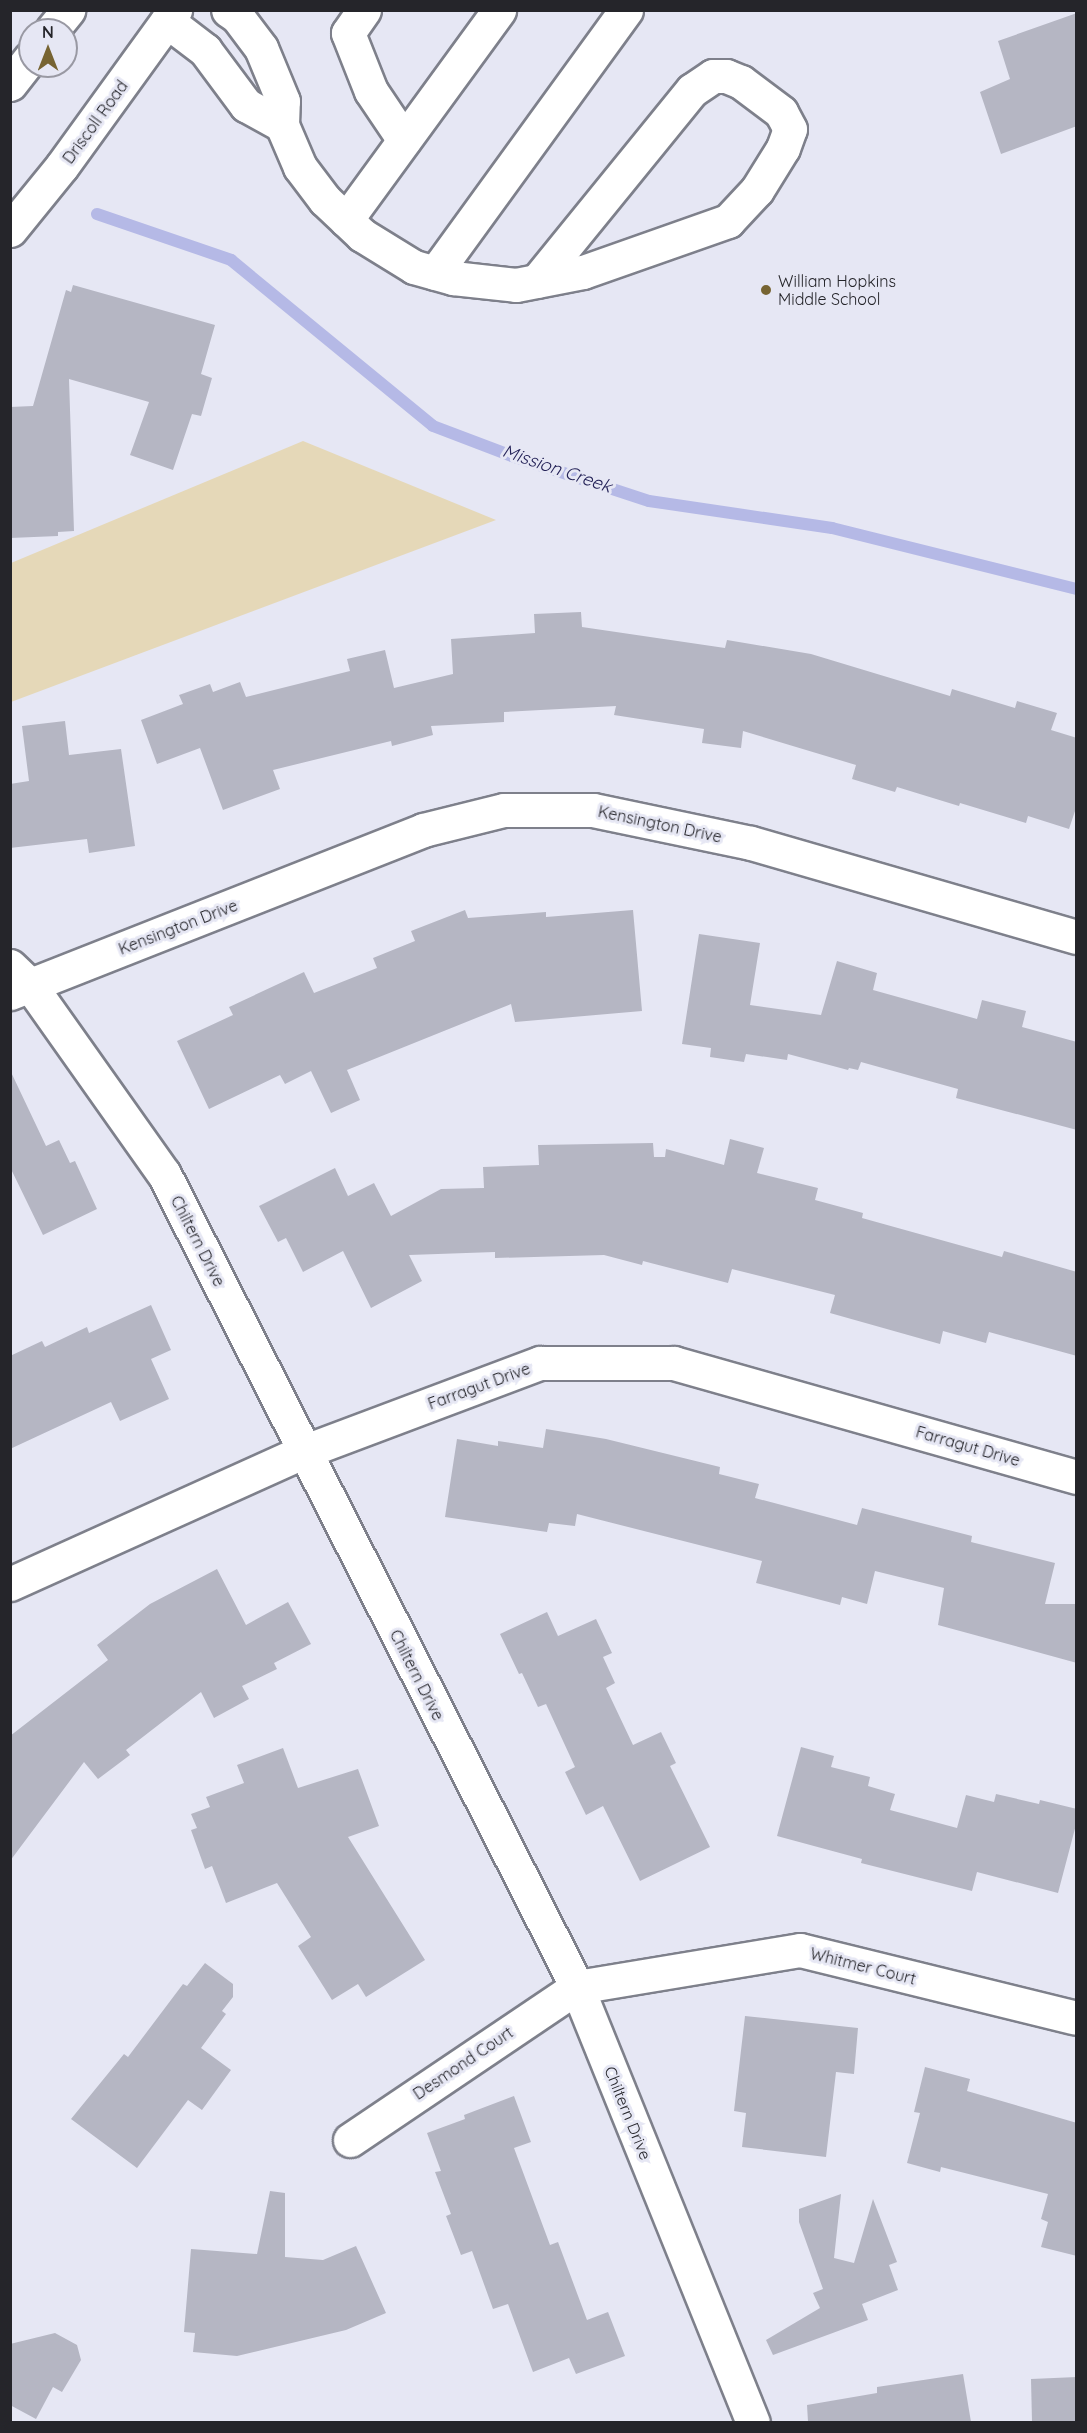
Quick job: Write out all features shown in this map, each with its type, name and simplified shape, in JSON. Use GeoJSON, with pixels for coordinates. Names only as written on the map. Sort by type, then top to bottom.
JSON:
{"type":"FeatureCollection","features":[{"type":"Feature","properties":{"kind":"street"},"geometry":{"type":"LineString","coordinates":[[228,10],[238,17],[261,48],[283,101],[282,125],[300,167],[325,200],[362,235],[414,267],[453,279],[516,285],[584,272],[728,222],[758,190],[783,148],[790,129],[781,112],[741,82],[726,76],[713,76],[692,90],[537,280]]}},
{"type":"Feature","properties":{"kind":"street"},"geometry":{"type":"LineString","coordinates":[[364,10],[348,33],[371,91],[404,140]]}},
{"type":"Feature","properties":{"kind":"street"},"geometry":{"type":"LineString","coordinates":[[346,220],[499,10]]}},
{"type":"Feature","properties":{"kind":"street"},"geometry":{"type":"LineString","coordinates":[[435,273],[626,10]]}},
{"type":"Feature","properties":{"kind":"street"},"geometry":{"type":"LineString","coordinates":[[171,16],[205,50],[220,74],[246,105],[282,125]]}},
{"type":"Feature","properties":{"kind":"street","name":"Driscoll Road"},"geometry":{"type":"LineString","coordinates":[[10,230],[62,166],[171,16]]}},
{"type":"Feature","properties":{"kind":"street","name":"Kensington Drive"},"geometry":{"type":"LineString","coordinates":[[17,981],[423,830],[504,810],[593,810],[751,843],[1077,937]]}},
{"type":"Feature","properties":{"kind":"street","name":"Chiltern Drive"},"geometry":{"type":"LineString","coordinates":[[17,981],[164,1174],[303,1452],[577,1987],[753,2422]]}},
{"type":"Feature","properties":{"kind":"street","name":"Farragut Drive"},"geometry":{"type":"LineString","coordinates":[[10,1584],[303,1452],[540,1364],[674,1364],[1077,1477]]}},
{"type":"Feature","properties":{"kind":"street","name":"Whitmer Court"},"geometry":{"type":"LineString","coordinates":[[577,1987],[800,1950],[1077,2018]]}},
{"type":"Feature","properties":{"kind":"street","name":"Desmond Court"},"geometry":{"type":"LineString","coordinates":[[350,2140],[577,1987]]}},
{"type":"Feature","properties":{"kind":"shaded area"},"geometry":{"type":"Polygon","coordinates":[[[303,441],[496,520],[11,702],[11,563],[303,441]]]}},
{"type":"Feature","properties":{"kind":"building"},"geometry":{"type":"Polygon","coordinates":[[[1077,13],[1077,126],[1001,154],[980,92],[1010,79],[998,41],[1077,13]]]}},
{"type":"Feature","properties":{"kind":"building"},"geometry":{"type":"Polygon","coordinates":[[[73,285],[215,325],[201,374],[212,378],[201,416],[192,414],[173,470],[130,455],[149,402],[69,379],[74,531],[58,532],[58,536],[10,538],[10,407],[33,406],[66,290],[71,292],[73,285]]]}},
{"type":"Feature","properties":{"kind":"building"},"geometry":{"type":"Polygon","coordinates":[[[581,612],[582,627],[725,648],[727,640],[811,654],[950,696],[952,689],[1015,708],[1017,701],[1057,713],[1051,730],[1077,738],[1077,805],[1069,829],[1028,816],[1026,823],[897,787],[895,792],[852,779],[856,765],[743,731],[741,748],[702,743],[704,729],[614,715],[616,706],[504,712],[504,722],[431,726],[433,735],[392,746],[391,741],[273,770],[280,789],[223,810],[200,748],[157,764],[141,720],[183,704],[179,695],[210,684],[213,692],[240,682],[246,697],[350,671],[347,659],[385,650],[394,688],[453,674],[451,639],[535,633],[534,614],[581,612]]]}},
{"type":"Feature","properties":{"kind":"building"},"geometry":{"type":"Polygon","coordinates":[[[65,721],[69,755],[121,749],[135,846],[89,853],[87,839],[10,848],[10,784],[29,781],[22,726],[65,721]]]}},
{"type":"Feature","properties":{"kind":"building"},"geometry":{"type":"Polygon","coordinates":[[[465,910],[468,918],[546,912],[546,917],[633,910],[642,1011],[515,1022],[511,1004],[347,1070],[360,1100],[331,1113],[311,1071],[285,1084],[280,1075],[209,1109],[177,1041],[233,1015],[229,1007],[304,972],[314,993],[377,968],[373,958],[415,941],[411,931],[465,910]]]}},
{"type":"Feature","properties":{"kind":"building"},"geometry":{"type":"Polygon","coordinates":[[[699,934],[760,943],[750,1005],[821,1015],[837,961],[877,973],[873,990],[977,1019],[982,1000],[1026,1011],[1022,1027],[1077,1042],[1077,1130],[956,1098],[958,1089],[861,1062],[858,1070],[849,1068],[848,1070],[788,1054],[787,1060],[746,1054],[744,1062],[710,1057],[711,1048],[682,1044],[699,934]]]}},
{"type":"Feature","properties":{"kind":"building"},"geometry":{"type":"Polygon","coordinates":[[[10,1070],[46,1146],[59,1140],[70,1163],[75,1161],[97,1209],[43,1235],[10,1167],[10,1070]]]}},
{"type":"Feature","properties":{"kind":"building"},"geometry":{"type":"Polygon","coordinates":[[[730,1139],[764,1148],[757,1173],[818,1188],[815,1200],[863,1213],[862,1218],[1002,1257],[1004,1251],[1077,1272],[1077,1356],[989,1332],[986,1343],[943,1331],[940,1344],[830,1313],[835,1295],[732,1269],[728,1283],[643,1261],[642,1265],[604,1255],[495,1258],[495,1252],[409,1255],[422,1281],[371,1308],[343,1251],[303,1272],[286,1238],[278,1242],[259,1206],[335,1168],[348,1196],[374,1183],[391,1216],[441,1189],[484,1188],[483,1167],[539,1165],[538,1145],[653,1143],[654,1157],[665,1157],[666,1149],[724,1165],[730,1139]]]}},
{"type":"Feature","properties":{"kind":"building"},"geometry":{"type":"Polygon","coordinates":[[[151,1305],[171,1350],[151,1359],[169,1399],[120,1421],[111,1402],[10,1449],[10,1356],[42,1341],[45,1347],[87,1327],[89,1333],[151,1305]]]}},
{"type":"Feature","properties":{"kind":"building"},"geometry":{"type":"Polygon","coordinates":[[[546,1429],[606,1439],[720,1467],[719,1474],[759,1484],[755,1498],[857,1525],[862,1508],[972,1536],[971,1542],[1055,1563],[1045,1604],[1077,1604],[1077,1663],[938,1625],[944,1588],[875,1571],[867,1604],[842,1597],[840,1605],[756,1583],[762,1561],[577,1514],[575,1526],[549,1523],[547,1532],[445,1517],[457,1439],[498,1446],[498,1441],[543,1448],[546,1429]]]}},
{"type":"Feature","properties":{"kind":"building"},"geometry":{"type":"Polygon","coordinates":[[[217,1569],[246,1625],[288,1602],[311,1644],[274,1663],[277,1669],[242,1686],[249,1699],[214,1718],[201,1692],[126,1750],[130,1755],[98,1779],[84,1762],[10,1861],[10,1736],[108,1660],[97,1645],[150,1604],[217,1569]]]}},
{"type":"Feature","properties":{"kind":"building"},"geometry":{"type":"Polygon","coordinates":[[[547,1612],[558,1636],[596,1619],[612,1653],[603,1657],[615,1683],[606,1688],[633,1745],[661,1732],[676,1763],[670,1766],[710,1847],[640,1881],[603,1806],[586,1815],[565,1772],[575,1767],[546,1704],[538,1707],[500,1634],[547,1612]]]}},
{"type":"Feature","properties":{"kind":"building"},"geometry":{"type":"Polygon","coordinates":[[[801,1747],[834,1756],[831,1767],[870,1777],[868,1786],[895,1794],[890,1810],[957,1828],[966,1795],[994,1802],[996,1794],[1039,1804],[1040,1800],[1077,1809],[1077,1821],[1058,1893],[977,1872],[972,1891],[861,1863],[862,1859],[777,1836],[801,1747]]]}},
{"type":"Feature","properties":{"kind":"building"},"geometry":{"type":"Polygon","coordinates":[[[283,1748],[298,1788],[358,1769],[379,1826],[348,1837],[425,1960],[366,1997],[358,1984],[332,2000],[298,1946],[311,1937],[277,1883],[226,1903],[212,1866],[205,1869],[191,1830],[197,1828],[191,1814],[210,1807],[206,1797],[244,1783],[237,1765],[283,1748]]]}},
{"type":"Feature","properties":{"kind":"building"},"geometry":{"type":"Polygon","coordinates":[[[205,1963],[233,1984],[233,1997],[222,2011],[226,2014],[201,2048],[231,2070],[202,2110],[188,2100],[137,2168],[71,2119],[124,2054],[128,2057],[183,1984],[187,1986],[205,1963]]]}},
{"type":"Feature","properties":{"kind":"building"},"geometry":{"type":"Polygon","coordinates":[[[745,2016],[858,2028],[854,2074],[836,2072],[826,2157],[742,2147],[746,2113],[734,2111],[745,2016]]]}},
{"type":"Feature","properties":{"kind":"building"},"geometry":{"type":"Polygon","coordinates":[[[925,2067],[970,2079],[967,2091],[1077,2123],[1077,2256],[1041,2247],[1048,2222],[1041,2219],[1048,2194],[941,2167],[940,2172],[907,2163],[920,2113],[914,2112],[925,2067]]]}},
{"type":"Feature","properties":{"kind":"building"},"geometry":{"type":"Polygon","coordinates":[[[514,2096],[531,2142],[514,2148],[550,2245],[558,2242],[587,2320],[608,2312],[625,2356],[576,2374],[569,2358],[533,2372],[508,2304],[493,2309],[472,2251],[461,2255],[446,2216],[451,2214],[435,2172],[441,2171],[427,2133],[465,2119],[464,2115],[514,2096]]]}},
{"type":"Feature","properties":{"kind":"building"},"geometry":{"type":"Polygon","coordinates":[[[270,2191],[285,2193],[285,2257],[323,2260],[356,2246],[386,2313],[346,2330],[237,2356],[193,2352],[195,2333],[184,2332],[191,2249],[257,2254],[270,2191]]]}},
{"type":"Feature","properties":{"kind":"building"},"geometry":{"type":"Polygon","coordinates":[[[841,2194],[834,2258],[854,2263],[873,2199],[897,2262],[889,2265],[898,2290],[862,2304],[868,2320],[773,2355],[766,2340],[820,2308],[813,2293],[823,2289],[799,2222],[799,2209],[841,2194]]]}},
{"type":"Feature","properties":{"kind":"building"},"geometry":{"type":"Polygon","coordinates":[[[55,2333],[77,2345],[81,2360],[62,2392],[53,2387],[36,2419],[10,2405],[10,2344],[55,2333]]]}},
{"type":"Feature","properties":{"kind":"building"},"geometry":{"type":"Polygon","coordinates":[[[963,2374],[971,2422],[808,2422],[807,2405],[877,2393],[877,2387],[963,2374]]]}},
{"type":"Feature","properties":{"kind":"building"},"geometry":{"type":"Polygon","coordinates":[[[1077,2377],[1077,2422],[1032,2422],[1031,2379],[1077,2377]]]}},
{"type":"Feature","properties":{"kind":"waterway","name":"Mission Creek"},"geometry":{"type":"LineString","coordinates":[[97,214],[231,260],[433,426],[512,456],[649,501],[832,528],[1076,589]]}},
{"type":"Feature","properties":{"kind":"place","name":"William Hopkins Middle School"},"geometry":{"type":"Point","coordinates":[766,290]}}]}
